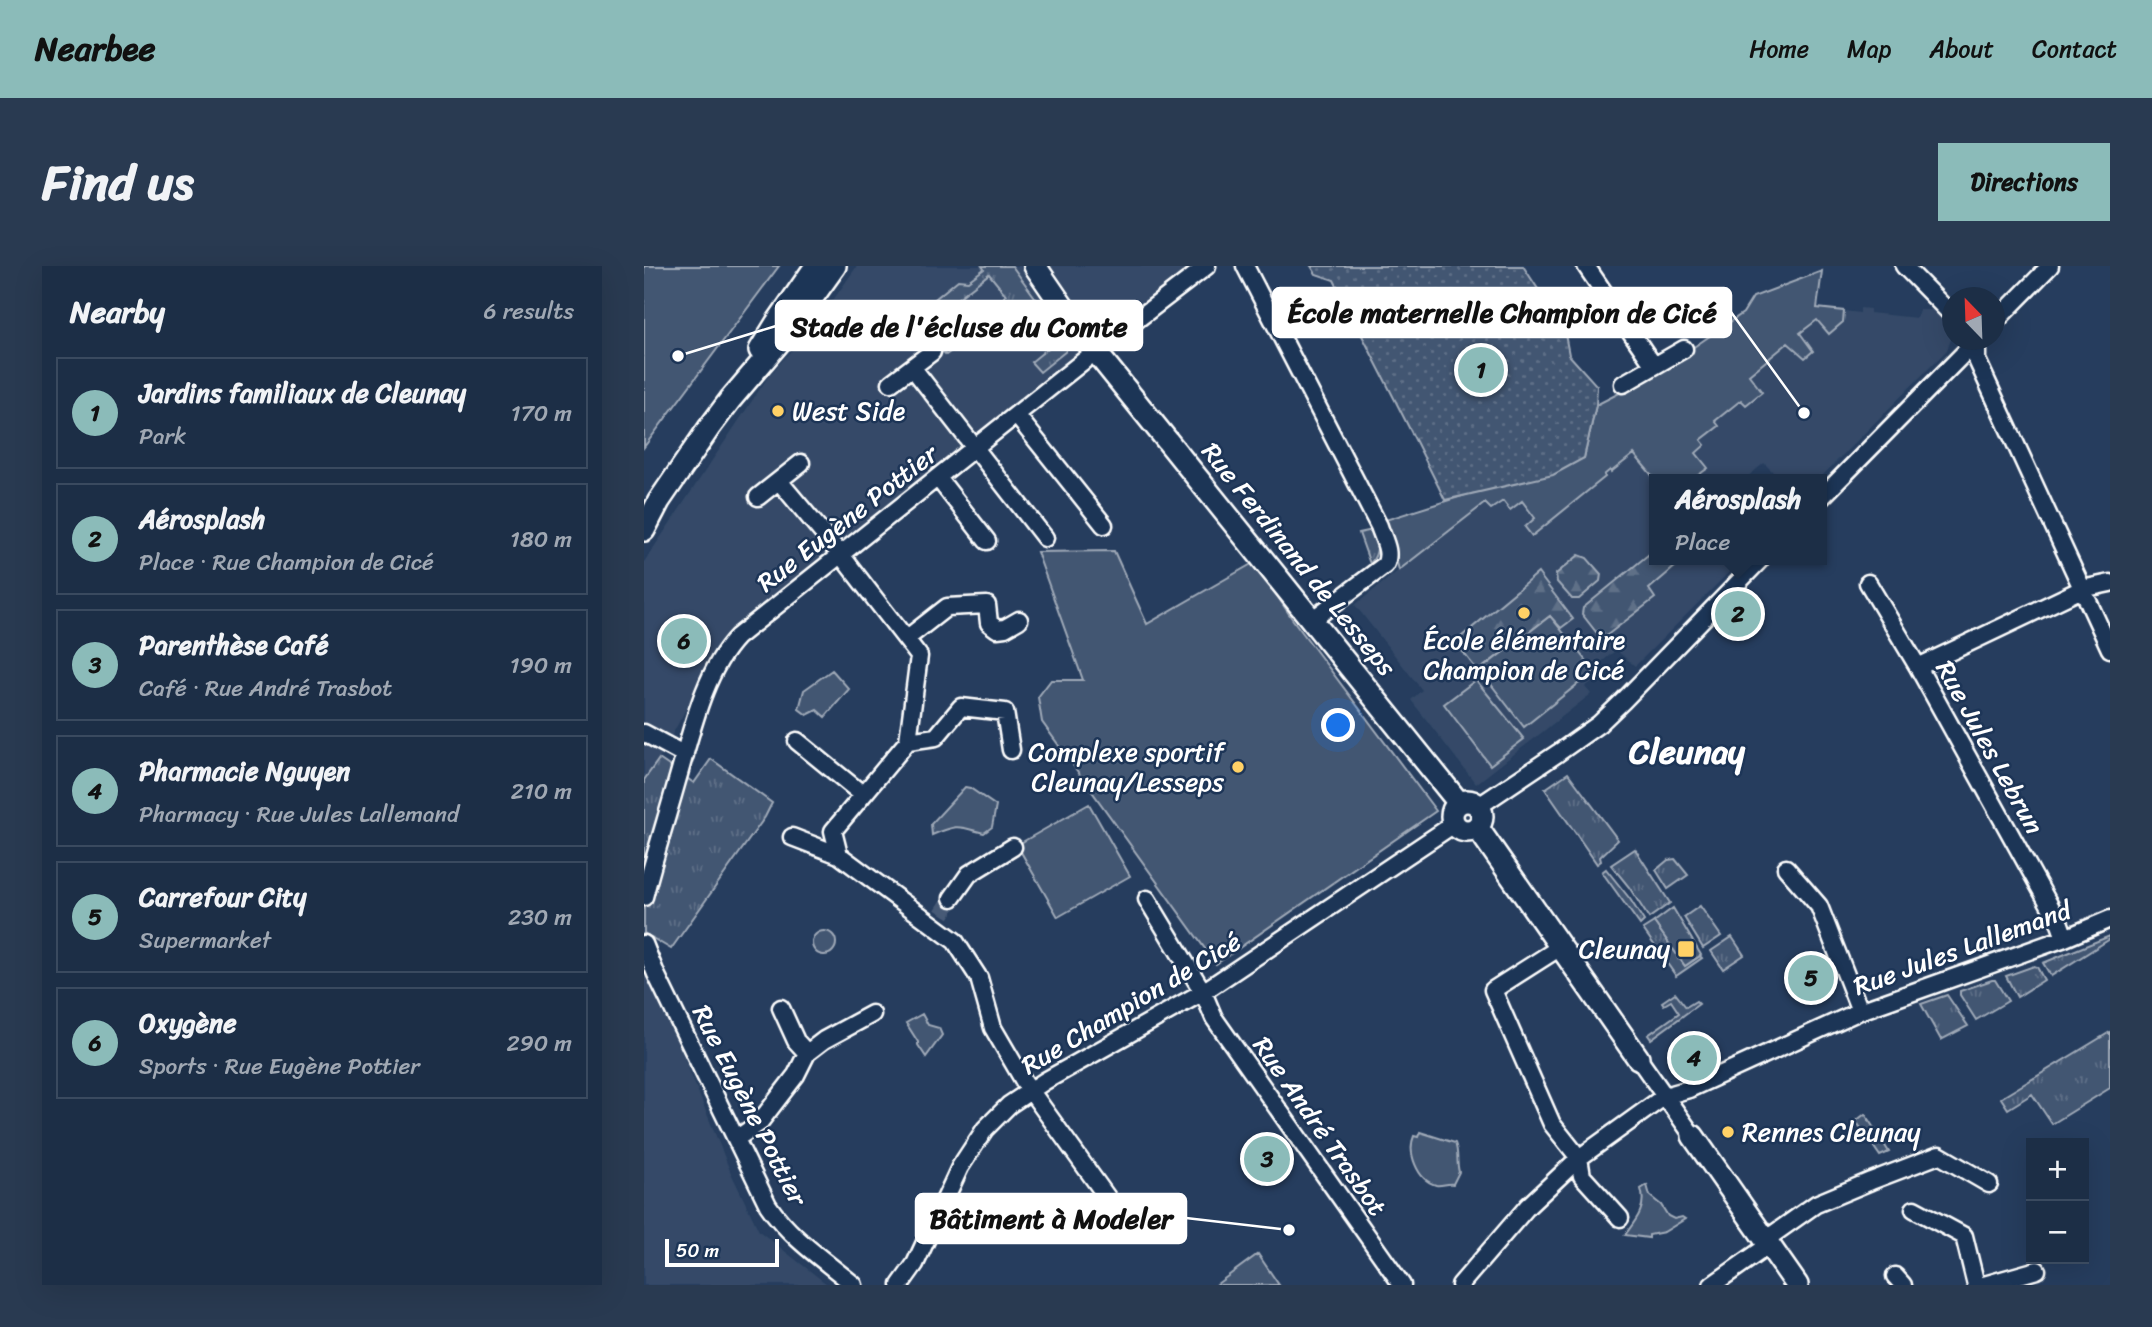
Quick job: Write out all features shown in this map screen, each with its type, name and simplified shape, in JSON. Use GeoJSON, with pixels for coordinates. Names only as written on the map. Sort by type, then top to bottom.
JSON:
{"type":"FeatureCollection","features":[{"type":"Feature","properties":{"kind":"main road"},"geometry":{"type":"LineString","coordinates":[[730,400],[776,324],[816,266]]}},
{"type":"Feature","properties":{"kind":"main road"},"geometry":{"type":"LineString","coordinates":[[644,530],[651,508],[730,400],[787,333],[835,266]]}},
{"type":"Feature","properties":{"kind":"main road","name":"Rue Ferdinand de Lesseps"},"geometry":{"type":"LineString","coordinates":[[1035,266],[1096,351],[1467,815],[1562,946],[1638,1058]]}},
{"type":"Feature","properties":{"kind":"main road","name":"Rue Ferdinand de Lesseps"},"geometry":{"type":"LineString","coordinates":[[1693,1136],[1797,1285]]}},
{"type":"Feature","properties":{"kind":"street","name":"Rue Eugène Pottier"},"geometry":{"type":"LineString","coordinates":[[644,897],[706,689],[727,647],[1096,351],[1207,266]]}},
{"type":"Feature","properties":{"kind":"street"},"geometry":{"type":"LineString","coordinates":[[1245,266],[1379,526],[1388,551],[1385,565],[1312,620]]}},
{"type":"Feature","properties":{"kind":"street"},"geometry":{"type":"LineString","coordinates":[[1586,266],[1654,366]]}},
{"type":"Feature","properties":{"kind":"street"},"geometry":{"type":"LineString","coordinates":[[2005,312],[2050,266]]}},
{"type":"Feature","properties":{"kind":"street"},"geometry":{"type":"LineString","coordinates":[[1913,269],[1942,303]]}},
{"type":"Feature","properties":{"kind":"street"},"geometry":{"type":"LineString","coordinates":[[1623,384],[1684,349]]}},
{"type":"Feature","properties":{"kind":"street"},"geometry":{"type":"LineString","coordinates":[[1827,492],[1967,350]]}},
{"type":"Feature","properties":{"kind":"street"},"geometry":{"type":"LineString","coordinates":[[1978,350],[1978,360],[2110,649]]}},
{"type":"Feature","properties":{"kind":"street"},"geometry":{"type":"LineString","coordinates":[[891,383],[932,352]]}},
{"type":"Feature","properties":{"kind":"street"},"geometry":{"type":"LineString","coordinates":[[912,367],[1045,538]]}},
{"type":"Feature","properties":{"kind":"street"},"geometry":{"type":"LineString","coordinates":[[1017,416],[1104,525]]}},
{"type":"Feature","properties":{"kind":"street"},"geometry":{"type":"LineString","coordinates":[[758,497],[801,463]]}},
{"type":"Feature","properties":{"kind":"street"},"geometry":{"type":"LineString","coordinates":[[937,478],[987,541]]}},
{"type":"Feature","properties":{"kind":"street"},"geometry":{"type":"LineString","coordinates":[[779,481],[841,555],[919,656],[908,741],[833,831],[839,855]]}},
{"type":"Feature","properties":{"kind":"street","name":"Rue Champion de Cicé"},"geometry":{"type":"LineString","coordinates":[[900,1285],[915,1264],[960,1167],[985,1129],[1009,1105],[1203,992],[1559,753],[1623,701],[1755,565]]}},
{"type":"Feature","properties":{"kind":"street","name":"Rue Jules Lebrun"},"geometry":{"type":"LineString","coordinates":[[1868,583],[1918,667],[2060,924],[2065,938]]}},
{"type":"Feature","properties":{"kind":"street"},"geometry":{"type":"LineString","coordinates":[[1918,667],[2082,589],[2110,583]]}},
{"type":"Feature","properties":{"kind":"street"},"geometry":{"type":"LineString","coordinates":[[906,639],[947,607],[987,605],[989,622],[998,629],[1006,628],[1018,620]]}},
{"type":"Feature","properties":{"kind":"street"},"geometry":{"type":"LineString","coordinates":[[908,741],[936,737],[961,707],[1005,712],[1011,750]]}},
{"type":"Feature","properties":{"kind":"street"},"geometry":{"type":"LineString","coordinates":[[644,733],[685,755]]}},
{"type":"Feature","properties":{"kind":"street"},"geometry":{"type":"LineString","coordinates":[[797,741],[862,794]]}},
{"type":"Feature","properties":{"kind":"street"},"geometry":{"type":"LineString","coordinates":[[792,837],[839,855],[938,920],[979,978],[993,1028],[1030,1091],[1119,1214]]}},
{"type":"Feature","properties":{"kind":"street"},"geometry":{"type":"LineString","coordinates":[[952,898],[969,874],[1013,847]]}},
{"type":"Feature","properties":{"kind":"street"},"geometry":{"type":"LineString","coordinates":[[1786,869],[1819,906],[1860,1011]]}},
{"type":"Feature","properties":{"kind":"street","name":"Rue André Trasbot"},"geometry":{"type":"LineString","coordinates":[[1147,899],[1203,992],[1214,1018],[1402,1285]]}},
{"type":"Feature","properties":{"kind":"street","name":"Rue Jules Lallemand"},"geometry":{"type":"LineString","coordinates":[[1460,1285],[1528,1206],[1579,1158],[1665,1096],[1689,1089],[1860,1011],[2065,938],[2110,919]]}},
{"type":"Feature","properties":{"kind":"street","name":"Rue Eugène Pottier"},"geometry":{"type":"LineString","coordinates":[[644,944],[768,1205],[779,1222],[854,1285]]}},
{"type":"Feature","properties":{"kind":"street"},"geometry":{"type":"LineString","coordinates":[[1562,946],[1493,990],[1552,1124],[1579,1158],[1583,1177],[1620,1218]]}},
{"type":"Feature","properties":{"kind":"street"},"geometry":{"type":"LineString","coordinates":[[781,1008],[796,1041],[807,1053]]}},
{"type":"Feature","properties":{"kind":"street"},"geometry":{"type":"LineString","coordinates":[[737,1139],[759,1123],[796,1075],[807,1053],[824,1040],[872,1014]]}},
{"type":"Feature","properties":{"kind":"street","name":"Rue Ferdinand de Lesseps"},"geometry":{"type":"LineString","coordinates":[[1638,1058],[1693,1136]]}},
{"type":"Feature","properties":{"kind":"street"},"geometry":{"type":"LineString","coordinates":[[1712,1285],[1816,1204],[1939,1155],[1989,1184]]}},
{"type":"Feature","properties":{"kind":"street"},"geometry":{"type":"LineString","coordinates":[[1914,1209],[1964,1236],[1976,1285]]}},
{"type":"Feature","properties":{"kind":"street"},"geometry":{"type":"LineString","coordinates":[[1984,1285],[2037,1270]]}},
{"type":"Feature","properties":{"kind":"shaded area"},"geometry":{"type":"Polygon","coordinates":[[[857,266],[1206,266],[725,637],[659,759],[644,780],[644,562],[768,377],[824,313],[857,266]]]}},
{"type":"Feature","properties":{"kind":"shaded area"},"geometry":{"type":"Polygon","coordinates":[[[1860,308],[1870,309],[1870,313],[1917,318],[1919,310],[1935,310],[1942,316],[1942,350],[1947,350],[1824,474],[1775,474],[1764,463],[1751,474],[1699,474],[1707,468],[1695,453],[1701,440],[1715,421],[1741,399],[1749,375],[1788,343],[1805,358],[1813,351],[1799,333],[1817,320],[1843,322],[1844,311],[1860,313],[1860,308]]]}},
{"type":"Feature","properties":{"kind":"shaded area","name":"École élémentaire Champion de Cicé"},"geometry":{"type":"Polygon","coordinates":[[[1635,454],[1652,474],[1649,474],[1649,565],[1726,565],[1731,570],[1635,666],[1616,650],[1593,669],[1598,677],[1585,687],[1591,694],[1476,784],[1411,700],[1422,690],[1355,605],[1482,504],[1503,500],[1522,501],[1535,518],[1533,535],[1605,477],[1610,470],[1612,472],[1635,454]]]}},
{"type":"Feature","properties":{"kind":"shaded area"},"geometry":{"type":"Polygon","coordinates":[[[644,959],[731,1173],[759,1231],[828,1285],[644,1285],[644,959]]]}},
{"type":"Feature","properties":{"kind":"green space"},"geometry":{"type":"Polygon","coordinates":[[[644,266],[779,266],[644,447],[644,266]]]}},
{"type":"Feature","properties":{"kind":"green space"},"geometry":{"type":"Polygon","coordinates":[[[982,266],[1012,266],[1064,337],[1066,351],[1040,372],[1031,362],[1058,340],[1046,325],[1034,334],[989,274],[943,310],[935,299],[958,280],[968,281],[984,269],[982,266]]]}},
{"type":"Feature","properties":{"kind":"green space"},"geometry":{"type":"Polygon","coordinates":[[[1311,266],[1523,266],[1564,329],[1569,355],[1597,386],[1596,405],[1584,458],[1553,475],[1445,500],[1334,280],[1316,274],[1311,266]]]}},
{"type":"Feature","properties":{"kind":"green space"},"geometry":{"type":"Polygon","coordinates":[[[1822,271],[1817,308],[1844,311],[1843,322],[1829,334],[1817,320],[1800,333],[1813,351],[1805,358],[1788,343],[1749,375],[1762,392],[1746,405],[1741,400],[1715,421],[1719,426],[1701,440],[1705,445],[1696,453],[1708,468],[1700,474],[1651,474],[1634,454],[1611,472],[1610,470],[1605,477],[1532,536],[1525,527],[1535,518],[1522,501],[1510,510],[1503,501],[1491,509],[1485,503],[1399,570],[1382,521],[1584,458],[1596,405],[1647,379],[1688,351],[1743,313],[1753,297],[1822,271]]]}},
{"type":"Feature","properties":{"kind":"green space"},"geometry":{"type":"Polygon","coordinates":[[[951,319],[967,339],[946,355],[931,339],[936,335],[934,332],[951,319]]]}},
{"type":"Feature","properties":{"kind":"green space"},"geometry":{"type":"Polygon","coordinates":[[[1373,530],[1377,547],[1370,564],[1359,533],[1373,530]]]}},
{"type":"Feature","properties":{"kind":"green space","name":"Complexe sportif Cleunay/Lesseps"},"geometry":{"type":"Polygon","coordinates":[[[1114,551],[1147,624],[1255,562],[1293,620],[1436,811],[1216,964],[1042,722],[1038,697],[1051,680],[1083,680],[1037,552],[1114,551]]]}},
{"type":"Feature","properties":{"kind":"green space"},"geometry":{"type":"Polygon","coordinates":[[[1649,554],[1649,565],[1677,565],[1649,589],[1655,598],[1606,636],[1600,630],[1596,632],[1582,614],[1583,608],[1649,554]]]}},
{"type":"Feature","properties":{"kind":"green space"},"geometry":{"type":"Polygon","coordinates":[[[1579,555],[1587,558],[1601,574],[1600,581],[1579,599],[1572,599],[1557,582],[1556,574],[1579,555]]]}},
{"type":"Feature","properties":{"kind":"green space"},"geometry":{"type":"Polygon","coordinates":[[[1538,573],[1573,619],[1561,628],[1550,616],[1478,671],[1455,642],[1538,573]]]}},
{"type":"Feature","properties":{"kind":"green space"},"geometry":{"type":"Polygon","coordinates":[[[1550,616],[1594,671],[1524,727],[1480,670],[1550,616]]]}},
{"type":"Feature","properties":{"kind":"green space"},"geometry":{"type":"Polygon","coordinates":[[[832,670],[849,689],[825,717],[817,710],[807,715],[799,709],[804,690],[832,670]]]}},
{"type":"Feature","properties":{"kind":"green space"},"geometry":{"type":"Polygon","coordinates":[[[1476,680],[1524,739],[1490,765],[1444,704],[1476,680]]]}},
{"type":"Feature","properties":{"kind":"green space"},"geometry":{"type":"Polygon","coordinates":[[[659,759],[694,783],[711,759],[772,803],[765,817],[671,949],[644,933],[644,780],[659,759]]]}},
{"type":"Feature","properties":{"kind":"green space"},"geometry":{"type":"Polygon","coordinates":[[[1568,773],[1618,840],[1600,857],[1601,861],[1597,864],[1545,789],[1568,773]]]}},
{"type":"Feature","properties":{"kind":"green space"},"geometry":{"type":"Polygon","coordinates":[[[965,787],[996,806],[992,827],[984,833],[958,827],[932,835],[931,824],[965,787]]]}},
{"type":"Feature","properties":{"kind":"green space"},"geometry":{"type":"Polygon","coordinates":[[[1089,804],[1130,876],[1058,917],[1017,845],[1089,804]]]}},
{"type":"Feature","properties":{"kind":"green space"},"geometry":{"type":"Polygon","coordinates":[[[1635,849],[1670,903],[1649,918],[1611,865],[1635,849]]]}},
{"type":"Feature","properties":{"kind":"green space"},"geometry":{"type":"Polygon","coordinates":[[[1675,859],[1688,875],[1668,889],[1656,870],[1668,860],[1675,859]]]}},
{"type":"Feature","properties":{"kind":"green space"},"geometry":{"type":"Polygon","coordinates":[[[1606,869],[1644,921],[1640,925],[1602,872],[1606,869]]]}},
{"type":"Feature","properties":{"kind":"green space"},"geometry":{"type":"Polygon","coordinates":[[[1700,906],[1721,936],[1703,948],[1684,917],[1700,906]]]}},
{"type":"Feature","properties":{"kind":"green space"},"geometry":{"type":"Polygon","coordinates":[[[1673,908],[1701,955],[1685,966],[1654,922],[1673,908]]]}},
{"type":"Feature","properties":{"kind":"green space"},"geometry":{"type":"Polygon","coordinates":[[[1654,922],[1685,966],[1700,956],[1702,958],[1676,976],[1643,929],[1654,922]]]}},
{"type":"Feature","properties":{"kind":"green space"},"geometry":{"type":"Polygon","coordinates":[[[824,931],[835,938],[836,943],[829,954],[824,955],[813,948],[812,943],[819,932],[824,931]]]}},
{"type":"Feature","properties":{"kind":"green space"},"geometry":{"type":"Polygon","coordinates":[[[2110,936],[2110,939],[2051,976],[2043,963],[2110,936]]]}},
{"type":"Feature","properties":{"kind":"green space"},"geometry":{"type":"Polygon","coordinates":[[[1732,937],[1744,955],[1723,969],[1711,951],[1732,937]]]}},
{"type":"Feature","properties":{"kind":"green space"},"geometry":{"type":"Polygon","coordinates":[[[2034,966],[2044,980],[2017,997],[2006,976],[2034,966]]]}},
{"type":"Feature","properties":{"kind":"green space"},"geometry":{"type":"Polygon","coordinates":[[[1995,980],[2008,1001],[1976,1020],[1960,991],[1995,980]]]}},
{"type":"Feature","properties":{"kind":"green space"},"geometry":{"type":"Polygon","coordinates":[[[1675,993],[1686,1007],[1696,1001],[1699,1004],[1651,1039],[1648,1035],[1679,1013],[1671,1001],[1664,1005],[1662,1002],[1675,993]]]}},
{"type":"Feature","properties":{"kind":"green space"},"geometry":{"type":"Polygon","coordinates":[[[1947,995],[1968,1026],[1941,1040],[1921,1004],[1947,995]]]}},
{"type":"Feature","properties":{"kind":"green space"},"geometry":{"type":"Polygon","coordinates":[[[922,1014],[928,1025],[939,1028],[942,1035],[926,1057],[906,1023],[922,1014]]]}},
{"type":"Feature","properties":{"kind":"green space"},"geometry":{"type":"Polygon","coordinates":[[[2110,1032],[2110,1088],[2052,1124],[2032,1094],[2008,1109],[2001,1098],[2110,1032]]]}},
{"type":"Feature","properties":{"kind":"green space"},"geometry":{"type":"Polygon","coordinates":[[[1865,1114],[1889,1152],[1880,1156],[1856,1121],[1865,1114]]]}},
{"type":"Feature","properties":{"kind":"green space"},"geometry":{"type":"Polygon","coordinates":[[[1420,1132],[1455,1143],[1459,1172],[1453,1184],[1436,1185],[1419,1172],[1413,1157],[1412,1142],[1414,1136],[1418,1137],[1420,1132]]]}},
{"type":"Feature","properties":{"kind":"green space"},"geometry":{"type":"Polygon","coordinates":[[[1647,1185],[1650,1196],[1661,1205],[1668,1216],[1685,1219],[1664,1232],[1649,1235],[1649,1238],[1625,1235],[1639,1214],[1643,1202],[1641,1189],[1647,1185]]]}},
{"type":"Feature","properties":{"kind":"green space"},"geometry":{"type":"Polygon","coordinates":[[[1258,1254],[1279,1285],[1217,1284],[1258,1254]]]}},
{"type":"Feature","properties":{"kind":"tunnel"},"geometry":{"type":"LineString","coordinates":[[942,914],[952,898]]}},
{"type":"Feature","properties":{"kind":"place","name":"Stade de l'écluse du Comte"},"geometry":{"type":"Point","coordinates":[678,356]}},
{"type":"Feature","properties":{"kind":"place","name":"Jardins familiaux de Cleunay"},"geometry":{"type":"Point","coordinates":[1481,370]}},
{"type":"Feature","properties":{"kind":"place","name":"West Side"},"geometry":{"type":"Point","coordinates":[778,411]}},
{"type":"Feature","properties":{"kind":"place","name":"École maternelle Champion de Cicé"},"geometry":{"type":"Point","coordinates":[1804,413]}},
{"type":"Feature","properties":{"kind":"place","name":"École élémentaire Champion de Cicé"},"geometry":{"type":"Point","coordinates":[1524,613]}},
{"type":"Feature","properties":{"kind":"place","name":"Aérosplash"},"geometry":{"type":"Point","coordinates":[1738,614]}},
{"type":"Feature","properties":{"kind":"place","name":"Oxygène"},"geometry":{"type":"Point","coordinates":[684,641]}},
{"type":"Feature","properties":{"kind":"place","name":"Complexe sportif Cleunay/Lesseps"},"geometry":{"type":"Point","coordinates":[1238,767]}},
{"type":"Feature","properties":{"kind":"place","name":"Cleunay"},"geometry":{"type":"Point","coordinates":[1686,949]}},
{"type":"Feature","properties":{"kind":"place","name":"Carrefour City"},"geometry":{"type":"Point","coordinates":[1811,978]}},
{"type":"Feature","properties":{"kind":"place","name":"Pharmacie Nguyen"},"geometry":{"type":"Point","coordinates":[1694,1058]}},
{"type":"Feature","properties":{"kind":"place","name":"Rennes Cleunay"},"geometry":{"type":"Point","coordinates":[1728,1132]}},
{"type":"Feature","properties":{"kind":"place","name":"Parenthèse Café"},"geometry":{"type":"Point","coordinates":[1267,1159]}},
{"type":"Feature","properties":{"kind":"place","name":"Bâtiment à Modeler"},"geometry":{"type":"Point","coordinates":[1289,1230]}},
{"type":"Feature","properties":{"kind":"district","name":"Cleunay"},"geometry":{"type":"Point","coordinates":[1687,752]}}]}
